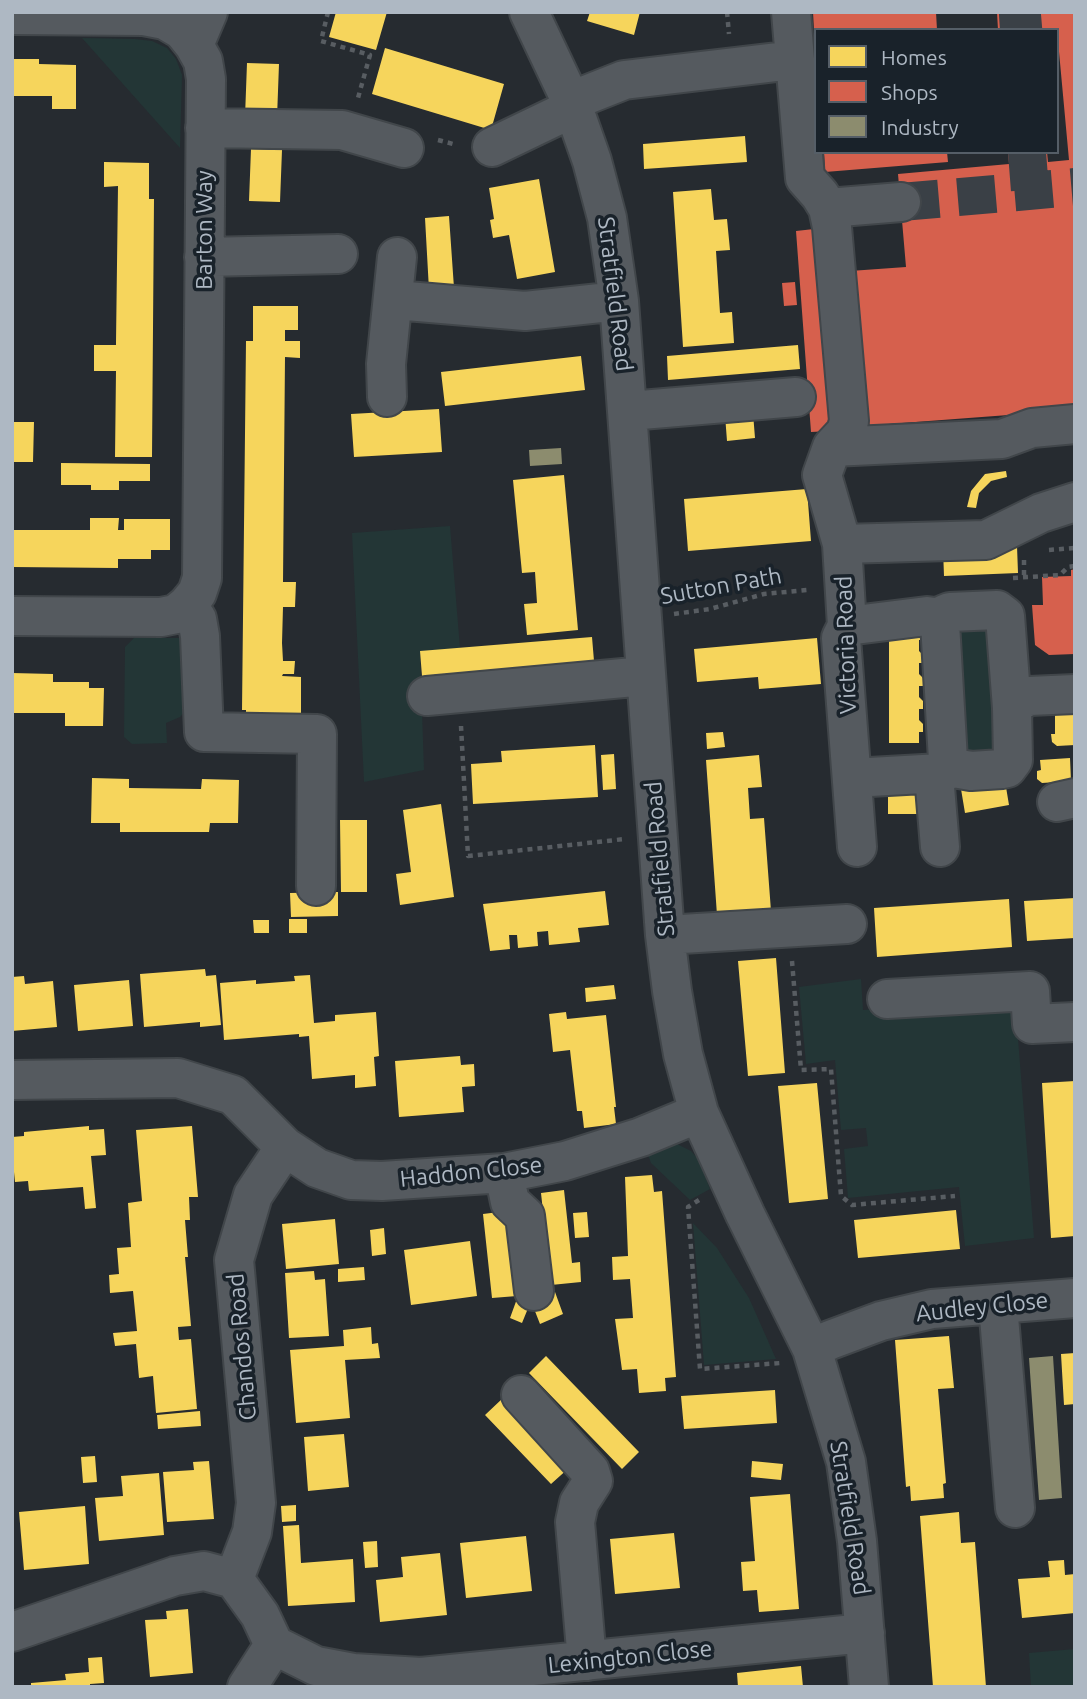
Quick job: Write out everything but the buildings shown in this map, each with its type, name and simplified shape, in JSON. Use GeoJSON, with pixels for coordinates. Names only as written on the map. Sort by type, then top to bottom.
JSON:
{"type":"FeatureCollection","features":[{"type":"Feature","properties":{"kind":"street","name":"Stratfield Road"},"geometry":{"type":"LineString","coordinates":[[529,12],[572,104],[592,161],[607,218],[619,301],[629,411],[645,676],[665,935],[683,1054],[699,1113],[814,1355],[846,1462],[857,1541],[869,1687]]}},
{"type":"Feature","properties":{"kind":"street"},"geometry":{"type":"LineString","coordinates":[[791,12],[805,178],[828,208],[901,202]]}},
{"type":"Feature","properties":{"kind":"street","name":"Barton Way"},"geometry":{"type":"LineString","coordinates":[[12,15],[144,16],[164,20],[181,30],[201,29],[205,79],[202,578],[197,593],[187,605]]}},
{"type":"Feature","properties":{"kind":"street"},"geometry":{"type":"LineString","coordinates":[[492,147],[572,104],[624,80],[794,60]]}},
{"type":"Feature","properties":{"kind":"street"},"geometry":{"type":"LineString","coordinates":[[205,128],[342,130],[404,148]]}},
{"type":"Feature","properties":{"kind":"street","name":"Victoria Road"},"geometry":{"type":"LineString","coordinates":[[828,208],[832,227],[849,421],[846,432],[832,447],[822,475],[842,544],[847,626],[841,638],[857,846]]}},
{"type":"Feature","properties":{"kind":"street"},"geometry":{"type":"LineString","coordinates":[[204,257],[338,254]]}},
{"type":"Feature","properties":{"kind":"street"},"geometry":{"type":"LineString","coordinates":[[387,397],[386,364],[395,300],[397,257]]}},
{"type":"Feature","properties":{"kind":"street"},"geometry":{"type":"LineString","coordinates":[[395,300],[525,311],[619,301]]}},
{"type":"Feature","properties":{"kind":"street"},"geometry":{"type":"LineString","coordinates":[[629,411],[796,397]]}},
{"type":"Feature","properties":{"kind":"street"},"geometry":{"type":"LineString","coordinates":[[832,447],[1002,439],[1032,428],[1075,424]]}},
{"type":"Feature","properties":{"kind":"street"},"geometry":{"type":"LineString","coordinates":[[842,544],[986,540],[1041,513],[1075,502]]}},
{"type":"Feature","properties":{"kind":"street"},"geometry":{"type":"LineString","coordinates":[[12,616],[161,617],[176,614],[187,605],[197,619],[200,636],[204,732],[317,734],[316,886]]}},
{"type":"Feature","properties":{"kind":"street"},"geometry":{"type":"LineString","coordinates":[[852,778],[946,769],[954,768],[971,771],[1002,769],[1011,765],[1014,755],[1012,705],[1004,616],[997,610],[950,612],[940,623],[948,760],[946,769],[936,779],[935,787],[940,847]]}},
{"type":"Feature","properties":{"kind":"street"},"geometry":{"type":"LineString","coordinates":[[847,626],[927,615],[943,618]]}},
{"type":"Feature","properties":{"kind":"street"},"geometry":{"type":"LineString","coordinates":[[443,695],[645,676]]}},
{"type":"Feature","properties":{"kind":"street"},"geometry":{"type":"LineString","coordinates":[[1012,705],[1030,696],[1075,694]]}},
{"type":"Feature","properties":{"kind":"street"},"geometry":{"type":"LineString","coordinates":[[665,935],[847,924]]}},
{"type":"Feature","properties":{"kind":"street"},"geometry":{"type":"LineString","coordinates":[[887,999],[1030,991],[1032,1024],[1075,1022]]}},
{"type":"Feature","properties":{"kind":"street"},"geometry":{"type":"LineString","coordinates":[[12,1080],[178,1078],[233,1095],[285,1147]]}},
{"type":"Feature","properties":{"kind":"street","name":"Haddon Close"},"geometry":{"type":"LineString","coordinates":[[285,1147],[317,1168],[351,1180],[382,1181],[503,1173],[565,1161],[641,1137],[699,1113]]}},
{"type":"Feature","properties":{"kind":"street","name":"Chandos Road"},"geometry":{"type":"LineString","coordinates":[[234,1578],[252,1532],[257,1503],[234,1260],[253,1195],[285,1147]]}},
{"type":"Feature","properties":{"kind":"street"},"geometry":{"type":"LineString","coordinates":[[503,1173],[510,1202],[525,1216],[534,1291]]}},
{"type":"Feature","properties":{"kind":"street","name":"Audley Close"},"geometry":{"type":"LineString","coordinates":[[814,1355],[830,1340],[881,1321],[932,1309],[1075,1298]]}},
{"type":"Feature","properties":{"kind":"street"},"geometry":{"type":"LineString","coordinates":[[998,1305],[1015,1508]]}},
{"type":"Feature","properties":{"kind":"street"},"geometry":{"type":"LineString","coordinates":[[521,1395],[590,1471],[593,1481],[579,1503],[575,1522],[587,1661]]}},
{"type":"Feature","properties":{"kind":"street"},"geometry":{"type":"LineString","coordinates":[[12,1632],[175,1576],[205,1571],[234,1578],[260,1615],[274,1645],[247,1687]]}},
{"type":"Feature","properties":{"kind":"street","name":"Lexington Close"},"geometry":{"type":"LineString","coordinates":[[274,1645],[316,1666],[353,1673],[421,1677],[865,1633]]}},
{"type":"Feature","properties":{"kind":"path"},"geometry":{"type":"LineString","coordinates":[[328,12],[321,41],[370,55],[349,132]]}},
{"type":"Feature","properties":{"kind":"path"},"geometry":{"type":"LineString","coordinates":[[997,610],[998,579],[1060,575],[1068,567],[1075,566]]}},
{"type":"Feature","properties":{"kind":"path","name":"Sutton Path"},"geometry":{"type":"LineString","coordinates":[[642,618],[710,609],[764,594],[807,590]]}},
{"type":"Feature","properties":{"kind":"path"},"geometry":{"type":"LineString","coordinates":[[443,695],[468,856],[657,835]]}},
{"type":"Feature","properties":{"kind":"path"},"geometry":{"type":"LineString","coordinates":[[790,927],[801,1070],[831,1069],[841,1196],[852,1205],[955,1196]]}},
{"type":"Feature","properties":{"kind":"path"},"geometry":{"type":"LineString","coordinates":[[730,1181],[688,1207],[700,1369],[814,1355]]}},
{"type":"Feature","properties":{"kind":"shaded area"},"geometry":{"type":"Polygon","coordinates":[[[82,38],[152,41],[167,48],[176,59],[182,75],[180,148],[82,38]]]}},
{"type":"Feature","properties":{"kind":"shaded area"},"geometry":{"type":"Polygon","coordinates":[[[450,526],[460,648],[420,652],[424,770],[364,782],[352,533],[450,526]]]}},
{"type":"Feature","properties":{"kind":"shaded area"},"geometry":{"type":"Polygon","coordinates":[[[987,629],[1000,752],[966,759],[957,631],[987,629]]]}},
{"type":"Feature","properties":{"kind":"shaded area"},"geometry":{"type":"Polygon","coordinates":[[[134,638],[182,638],[188,708],[180,717],[166,723],[167,743],[132,744],[124,737],[125,647],[134,638]]]}},
{"type":"Feature","properties":{"kind":"shaded area"},"geometry":{"type":"Polygon","coordinates":[[[861,979],[863,1010],[994,1000],[1007,1005],[1016,1014],[1034,1238],[965,1246],[959,1187],[848,1198],[844,1149],[868,1146],[866,1128],[841,1130],[835,1060],[806,1064],[799,987],[861,979]]]}},
{"type":"Feature","properties":{"kind":"shaded area"},"geometry":{"type":"Polygon","coordinates":[[[677,1144],[691,1151],[699,1160],[710,1189],[690,1200],[651,1163],[646,1148],[677,1144]]]}},
{"type":"Feature","properties":{"kind":"shaded area"},"geometry":{"type":"Polygon","coordinates":[[[693,1223],[717,1248],[749,1298],[776,1359],[704,1365],[693,1223]]]}},
{"type":"Feature","properties":{"kind":"shaded area"},"geometry":{"type":"Polygon","coordinates":[[[1075,1649],[1075,1687],[1031,1687],[1029,1653],[1075,1649]]]}},
{"type":"Feature","properties":{"kind":"tunnel"},"geometry":{"type":"LineString","coordinates":[[1019,28],[1018,15],[1053,12]]}},
{"type":"Feature","properties":{"kind":"tunnel"},"geometry":{"type":"LineString","coordinates":[[1027,154],[1030,191]]}},
{"type":"Feature","properties":{"kind":"tunnel"},"geometry":{"type":"LineString","coordinates":[[901,202],[1075,187]]}}]}
